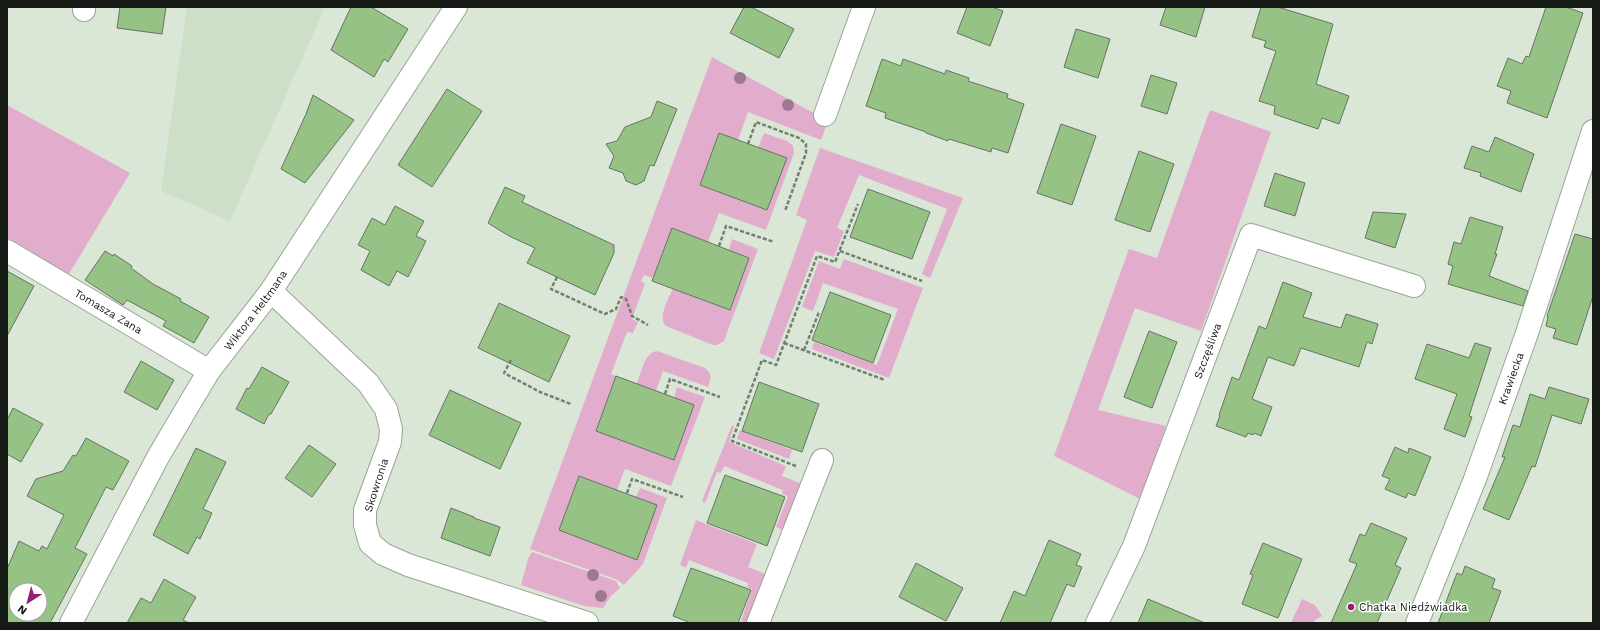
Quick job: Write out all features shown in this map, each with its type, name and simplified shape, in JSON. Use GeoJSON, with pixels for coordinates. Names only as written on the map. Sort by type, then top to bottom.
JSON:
{"type":"FeatureCollection","features":[{"type":"Feature","properties":{"kind":"street","name":"Wiktora Heltmana"},"geometry":{"type":"LineString","coordinates":[[71,623],[158,457],[209,371],[271,291],[456,7]]}},
{"type":"Feature","properties":{"kind":"street"},"geometry":{"type":"LineString","coordinates":[[825,115],[864,7]]}},
{"type":"Feature","properties":{"kind":"street","name":"Krawiecka"},"geometry":{"type":"LineString","coordinates":[[1417,623],[1475,479],[1526,336],[1593,131]]}},
{"type":"Feature","properties":{"kind":"street","name":"Szczęśliwa"},"geometry":{"type":"LineString","coordinates":[[1097,623],[1134,546],[1251,236],[1414,286]]}},
{"type":"Feature","properties":{"kind":"street","name":"Tomasza Zana"},"geometry":{"type":"LineString","coordinates":[[7,251],[209,371]]}},
{"type":"Feature","properties":{"kind":"street","name":"Skowronia"},"geometry":{"type":"LineString","coordinates":[[271,291],[368,383],[386,409],[391,429],[390,442],[365,510],[365,525],[370,543],[384,554],[408,565],[587,623]]}},
{"type":"Feature","properties":{"kind":"street"},"geometry":{"type":"LineString","coordinates":[[758,623],[820,467]]}},
{"type":"Feature","properties":{"kind":"path"},"geometry":{"type":"LineString","coordinates":[[748,144],[756,122],[799,138],[806,144],[806,153],[785,211]]}},
{"type":"Feature","properties":{"kind":"path"},"geometry":{"type":"LineString","coordinates":[[820,467],[732,441],[762,360],[776,365],[817,256],[835,262],[858,204]]}},
{"type":"Feature","properties":{"kind":"path"},"geometry":{"type":"LineString","coordinates":[[719,246],[726,226],[774,242]]}},
{"type":"Feature","properties":{"kind":"path"},"geometry":{"type":"LineString","coordinates":[[840,251],[922,281]]}},
{"type":"Feature","properties":{"kind":"path"},"geometry":{"type":"LineString","coordinates":[[557,277],[551,289],[605,314],[616,309],[621,297],[626,299],[632,316],[648,325]]}},
{"type":"Feature","properties":{"kind":"path"},"geometry":{"type":"LineString","coordinates":[[804,350],[819,312]]}},
{"type":"Feature","properties":{"kind":"path"},"geometry":{"type":"LineString","coordinates":[[784,343],[885,380]]}},
{"type":"Feature","properties":{"kind":"path"},"geometry":{"type":"LineString","coordinates":[[511,360],[504,373],[540,392],[571,404]]}},
{"type":"Feature","properties":{"kind":"path"},"geometry":{"type":"LineString","coordinates":[[665,394],[670,379],[720,397]]}},
{"type":"Feature","properties":{"kind":"path"},"geometry":{"type":"LineString","coordinates":[[627,493],[632,479],[683,497]]}},
{"type":"Feature","properties":{"kind":"shaded area"},"geometry":{"type":"Polygon","coordinates":[[[187,7],[325,7],[230,221],[161,191],[187,7]]]}},
{"type":"Feature","properties":{"kind":"shaded area"},"geometry":{"type":"Polygon","coordinates":[[[712,57],[828,121],[821,140],[748,112],[738,140],[719,133],[700,185],[767,210],[786,158],[758,148],[764,133],[787,141],[793,146],[794,153],[766,230],[719,213],[708,242],[672,229],[653,278],[644,275],[641,282],[645,283],[632,319],[638,322],[633,333],[627,332],[611,374],[616,376],[596,431],[674,460],[694,405],[674,398],[677,387],[705,397],[671,486],[625,469],[617,490],[579,476],[559,530],[636,560],[657,505],[636,497],[640,488],[667,498],[643,564],[624,585],[618,580],[530,549],[712,57]]]}},
{"type":"Feature","properties":{"kind":"shaded area"},"geometry":{"type":"Polygon","coordinates":[[[7,105],[130,173],[69,274],[7,237],[7,105]]]}},
{"type":"Feature","properties":{"kind":"shaded area"},"geometry":{"type":"Polygon","coordinates":[[[1210,110],[1271,132],[1201,331],[1135,308],[1098,410],[1166,426],[1140,499],[1054,456],[1129,249],[1157,258],[1210,110]]]}},
{"type":"Feature","properties":{"kind":"shaded area"},"geometry":{"type":"Polygon","coordinates":[[[820,148],[963,198],[930,278],[922,274],[947,209],[859,175],[837,228],[844,231],[834,257],[815,251],[774,359],[759,353],[807,220],[796,215],[820,148]]]}},
{"type":"Feature","properties":{"kind":"shaded area"},"geometry":{"type":"Polygon","coordinates":[[[732,239],[758,249],[724,341],[717,345],[713,345],[666,326],[663,313],[673,288],[730,309],[749,258],[729,250],[732,239]]]}},
{"type":"Feature","properties":{"kind":"shaded area"},"geometry":{"type":"Polygon","coordinates":[[[844,259],[923,288],[889,378],[812,349],[814,342],[877,365],[898,309],[823,283],[813,311],[802,307],[819,261],[840,269],[844,259]]]}},
{"type":"Feature","properties":{"kind":"shaded area"},"geometry":{"type":"Polygon","coordinates":[[[657,351],[705,368],[711,377],[708,387],[663,371],[656,391],[637,384],[646,359],[649,355],[657,351]]]}},
{"type":"Feature","properties":{"kind":"shaded area"},"geometry":{"type":"Polygon","coordinates":[[[732,425],[734,426],[729,442],[786,466],[782,476],[805,485],[786,531],[776,527],[788,496],[782,494],[783,490],[724,466],[721,473],[717,472],[705,503],[702,501],[732,425]]]}},
{"type":"Feature","properties":{"kind":"shaded area"},"geometry":{"type":"Polygon","coordinates":[[[740,430],[792,450],[789,459],[737,439],[740,430]]]}},
{"type":"Feature","properties":{"kind":"shaded area"},"geometry":{"type":"Polygon","coordinates":[[[696,520],[757,544],[748,567],[765,574],[748,623],[741,621],[752,589],[747,587],[748,583],[689,560],[686,568],[680,565],[696,520]]]}},
{"type":"Feature","properties":{"kind":"shaded area"},"geometry":{"type":"Polygon","coordinates":[[[532,552],[616,581],[620,588],[611,596],[603,608],[584,606],[521,585],[528,559],[532,552]]]}},
{"type":"Feature","properties":{"kind":"shaded area"},"geometry":{"type":"Polygon","coordinates":[[[1302,599],[1315,605],[1322,616],[1315,620],[1314,623],[1291,623],[1302,599]]]}},
{"type":"Feature","properties":{"kind":"building"},"geometry":{"type":"Polygon","coordinates":[[[120,7],[166,7],[162,34],[117,28],[120,7]]]}},
{"type":"Feature","properties":{"kind":"building"},"geometry":{"type":"Polygon","coordinates":[[[351,7],[371,7],[408,29],[388,62],[384,59],[374,77],[331,50],[351,7]]]}},
{"type":"Feature","properties":{"kind":"building"},"geometry":{"type":"Polygon","coordinates":[[[744,7],[751,7],[794,29],[779,58],[730,33],[744,7]]]}},
{"type":"Feature","properties":{"kind":"building"},"geometry":{"type":"Polygon","coordinates":[[[967,7],[992,7],[1003,11],[990,46],[957,33],[967,7]]]}},
{"type":"Feature","properties":{"kind":"building"},"geometry":{"type":"Polygon","coordinates":[[[1166,7],[1205,7],[1196,37],[1160,25],[1166,7]]]}},
{"type":"Feature","properties":{"kind":"building"},"geometry":{"type":"Polygon","coordinates":[[[1261,7],[1278,7],[1333,24],[1316,84],[1349,96],[1339,124],[1322,118],[1318,129],[1274,114],[1275,106],[1259,101],[1276,51],[1264,47],[1266,41],[1252,37],[1261,7]]]}},
{"type":"Feature","properties":{"kind":"building"},"geometry":{"type":"Polygon","coordinates":[[[1546,7],[1566,7],[1583,13],[1547,118],[1507,103],[1511,91],[1497,86],[1508,58],[1522,64],[1526,56],[1529,57],[1546,7]]]}},
{"type":"Feature","properties":{"kind":"building"},"geometry":{"type":"Polygon","coordinates":[[[1076,29],[1110,39],[1098,78],[1064,67],[1076,29]]]}},
{"type":"Feature","properties":{"kind":"building"},"geometry":{"type":"Polygon","coordinates":[[[882,59],[901,66],[903,59],[945,74],[946,70],[969,78],[968,81],[1008,94],[1007,98],[1024,104],[1008,153],[992,148],[991,152],[949,139],[948,141],[885,118],[886,113],[866,106],[882,59]]]}},
{"type":"Feature","properties":{"kind":"building"},"geometry":{"type":"Polygon","coordinates":[[[1151,75],[1177,83],[1167,114],[1141,106],[1151,75]]]}},
{"type":"Feature","properties":{"kind":"building"},"geometry":{"type":"Polygon","coordinates":[[[447,89],[482,111],[432,187],[398,165],[447,89]]]}},
{"type":"Feature","properties":{"kind":"building"},"geometry":{"type":"Polygon","coordinates":[[[313,95],[354,120],[305,183],[281,169],[313,95]]]}},
{"type":"Feature","properties":{"kind":"building"},"geometry":{"type":"Polygon","coordinates":[[[657,101],[677,109],[654,166],[650,165],[644,181],[636,185],[626,181],[623,173],[609,168],[614,156],[606,144],[617,141],[625,127],[651,117],[657,101]]]}},
{"type":"Feature","properties":{"kind":"building"},"geometry":{"type":"Polygon","coordinates":[[[1061,124],[1096,136],[1072,205],[1037,193],[1061,124]]]}},
{"type":"Feature","properties":{"kind":"building"},"geometry":{"type":"Polygon","coordinates":[[[719,133],[787,158],[767,210],[700,185],[719,133]]]}},
{"type":"Feature","properties":{"kind":"building"},"geometry":{"type":"Polygon","coordinates":[[[1495,137],[1534,154],[1521,192],[1480,176],[1481,173],[1464,168],[1472,146],[1489,152],[1495,137]]]}},
{"type":"Feature","properties":{"kind":"building"},"geometry":{"type":"Polygon","coordinates":[[[1139,151],[1174,164],[1150,232],[1115,220],[1139,151]]]}},
{"type":"Feature","properties":{"kind":"building"},"geometry":{"type":"Polygon","coordinates":[[[1275,173],[1305,183],[1295,216],[1264,206],[1275,173]]]}},
{"type":"Feature","properties":{"kind":"building"},"geometry":{"type":"Polygon","coordinates":[[[505,187],[525,196],[522,202],[614,245],[614,253],[595,295],[527,263],[535,248],[509,236],[488,223],[505,187]]]}},
{"type":"Feature","properties":{"kind":"building"},"geometry":{"type":"Polygon","coordinates":[[[868,189],[930,212],[912,259],[850,237],[868,189]]]}},
{"type":"Feature","properties":{"kind":"building"},"geometry":{"type":"Polygon","coordinates":[[[395,206],[424,221],[416,236],[426,241],[408,277],[397,271],[389,286],[361,270],[370,251],[358,245],[372,218],[385,225],[395,206]]]}},
{"type":"Feature","properties":{"kind":"building"},"geometry":{"type":"Polygon","coordinates":[[[1373,212],[1406,214],[1395,248],[1365,238],[1373,212]]]}},
{"type":"Feature","properties":{"kind":"building"},"geometry":{"type":"Polygon","coordinates":[[[1470,217],[1503,227],[1495,254],[1497,254],[1489,276],[1528,291],[1523,306],[1448,284],[1453,266],[1448,264],[1454,242],[1461,244],[1470,217]]]}},
{"type":"Feature","properties":{"kind":"building"},"geometry":{"type":"Polygon","coordinates":[[[672,228],[749,258],[730,310],[652,281],[672,228]]]}},
{"type":"Feature","properties":{"kind":"building"},"geometry":{"type":"Polygon","coordinates":[[[1575,234],[1593,239],[1593,296],[1577,345],[1553,338],[1556,329],[1546,326],[1547,316],[1575,234]]]}},
{"type":"Feature","properties":{"kind":"building"},"geometry":{"type":"Polygon","coordinates":[[[105,251],[113,256],[114,254],[132,266],[131,268],[153,284],[181,299],[180,301],[209,317],[194,343],[163,326],[166,321],[127,300],[123,305],[85,280],[105,251]]]}},
{"type":"Feature","properties":{"kind":"building"},"geometry":{"type":"Polygon","coordinates":[[[7,271],[34,286],[7,336],[7,271]]]}},
{"type":"Feature","properties":{"kind":"building"},"geometry":{"type":"Polygon","coordinates":[[[1283,282],[1312,293],[1303,317],[1341,328],[1346,314],[1378,324],[1372,344],[1367,342],[1359,367],[1301,348],[1294,366],[1268,357],[1252,399],[1272,407],[1261,436],[1254,433],[1253,435],[1248,433],[1246,437],[1216,426],[1232,377],[1239,380],[1259,326],[1266,329],[1283,282]]]}},
{"type":"Feature","properties":{"kind":"building"},"geometry":{"type":"Polygon","coordinates":[[[830,292],[891,315],[873,363],[812,340],[830,292]]]}},
{"type":"Feature","properties":{"kind":"building"},"geometry":{"type":"Polygon","coordinates":[[[499,303],[570,336],[549,382],[478,348],[499,303]]]}},
{"type":"Feature","properties":{"kind":"building"},"geometry":{"type":"Polygon","coordinates":[[[1149,331],[1177,342],[1152,408],[1124,397],[1149,331]]]}},
{"type":"Feature","properties":{"kind":"building"},"geometry":{"type":"Polygon","coordinates":[[[1475,343],[1491,348],[1469,416],[1472,417],[1465,437],[1444,429],[1457,394],[1415,379],[1427,344],[1469,358],[1475,343]]]}},
{"type":"Feature","properties":{"kind":"building"},"geometry":{"type":"Polygon","coordinates":[[[141,361],[174,380],[157,410],[124,392],[141,361]]]}},
{"type":"Feature","properties":{"kind":"building"},"geometry":{"type":"Polygon","coordinates":[[[262,367],[289,382],[264,424],[236,409],[247,388],[249,389],[262,367]]]}},
{"type":"Feature","properties":{"kind":"building"},"geometry":{"type":"Polygon","coordinates":[[[616,376],[694,405],[674,460],[596,431],[616,376]]]}},
{"type":"Feature","properties":{"kind":"building"},"geometry":{"type":"Polygon","coordinates":[[[759,382],[819,404],[802,452],[742,431],[759,382]]]}},
{"type":"Feature","properties":{"kind":"building"},"geometry":{"type":"Polygon","coordinates":[[[1549,387],[1589,399],[1581,424],[1552,415],[1535,467],[1532,466],[1509,520],[1483,509],[1505,457],[1502,457],[1513,425],[1520,427],[1530,394],[1545,399],[1549,387]]]}},
{"type":"Feature","properties":{"kind":"building"},"geometry":{"type":"Polygon","coordinates":[[[450,390],[521,423],[500,469],[429,435],[450,390]]]}},
{"type":"Feature","properties":{"kind":"building"},"geometry":{"type":"Polygon","coordinates":[[[13,408],[43,424],[21,462],[7,454],[7,420],[13,408]]]}},
{"type":"Feature","properties":{"kind":"building"},"geometry":{"type":"Polygon","coordinates":[[[86,438],[129,461],[113,490],[106,487],[75,548],[87,554],[50,623],[7,623],[7,569],[19,541],[39,551],[42,546],[47,549],[64,515],[27,496],[36,479],[63,471],[73,455],[76,456],[86,438]]]}},
{"type":"Feature","properties":{"kind":"building"},"geometry":{"type":"Polygon","coordinates":[[[309,445],[336,464],[312,497],[285,478],[309,445]]]}},
{"type":"Feature","properties":{"kind":"building"},"geometry":{"type":"Polygon","coordinates":[[[1395,447],[1408,453],[1409,448],[1431,457],[1415,496],[1408,493],[1406,498],[1385,489],[1390,479],[1382,476],[1395,447]]]}},
{"type":"Feature","properties":{"kind":"building"},"geometry":{"type":"Polygon","coordinates":[[[196,448],[226,462],[203,509],[212,513],[200,539],[197,537],[188,554],[153,535],[196,448]]]}},
{"type":"Feature","properties":{"kind":"building"},"geometry":{"type":"Polygon","coordinates":[[[725,475],[785,497],[767,546],[707,523],[725,475]]]}},
{"type":"Feature","properties":{"kind":"building"},"geometry":{"type":"Polygon","coordinates":[[[579,476],[657,505],[637,560],[559,530],[579,476]]]}},
{"type":"Feature","properties":{"kind":"building"},"geometry":{"type":"Polygon","coordinates":[[[451,508],[500,527],[490,556],[441,538],[451,508]]]}},
{"type":"Feature","properties":{"kind":"building"},"geometry":{"type":"Polygon","coordinates":[[[1371,523],[1407,538],[1395,565],[1401,568],[1377,623],[1331,623],[1357,564],[1349,561],[1360,534],[1365,536],[1371,523]]]}},
{"type":"Feature","properties":{"kind":"building"},"geometry":{"type":"Polygon","coordinates":[[[1049,540],[1081,554],[1076,565],[1082,567],[1074,587],[1067,584],[1050,623],[1000,623],[1014,591],[1025,596],[1049,540]]]}},
{"type":"Feature","properties":{"kind":"building"},"geometry":{"type":"Polygon","coordinates":[[[1263,543],[1302,559],[1278,618],[1242,604],[1253,575],[1250,574],[1263,543]]]}},
{"type":"Feature","properties":{"kind":"building"},"geometry":{"type":"Polygon","coordinates":[[[916,563],[963,588],[946,621],[899,597],[916,563]]]}},
{"type":"Feature","properties":{"kind":"building"},"geometry":{"type":"Polygon","coordinates":[[[1465,566],[1495,579],[1492,588],[1501,591],[1489,623],[1438,623],[1457,573],[1462,575],[1465,566]]]}},
{"type":"Feature","properties":{"kind":"building"},"geometry":{"type":"Polygon","coordinates":[[[691,568],[751,590],[738,623],[691,623],[673,616],[691,568]]]}},
{"type":"Feature","properties":{"kind":"building"},"geometry":{"type":"Polygon","coordinates":[[[164,579],[196,597],[183,620],[189,623],[127,623],[141,598],[151,603],[164,579]]]}},
{"type":"Feature","properties":{"kind":"building"},"geometry":{"type":"Polygon","coordinates":[[[1148,599],[1205,623],[1138,623],[1148,599]]]}},
{"type":"Feature","properties":{"kind":"place","name":"Chatka Niedźwiadka"},"geometry":{"type":"Point","coordinates":[1351,607]}}]}
